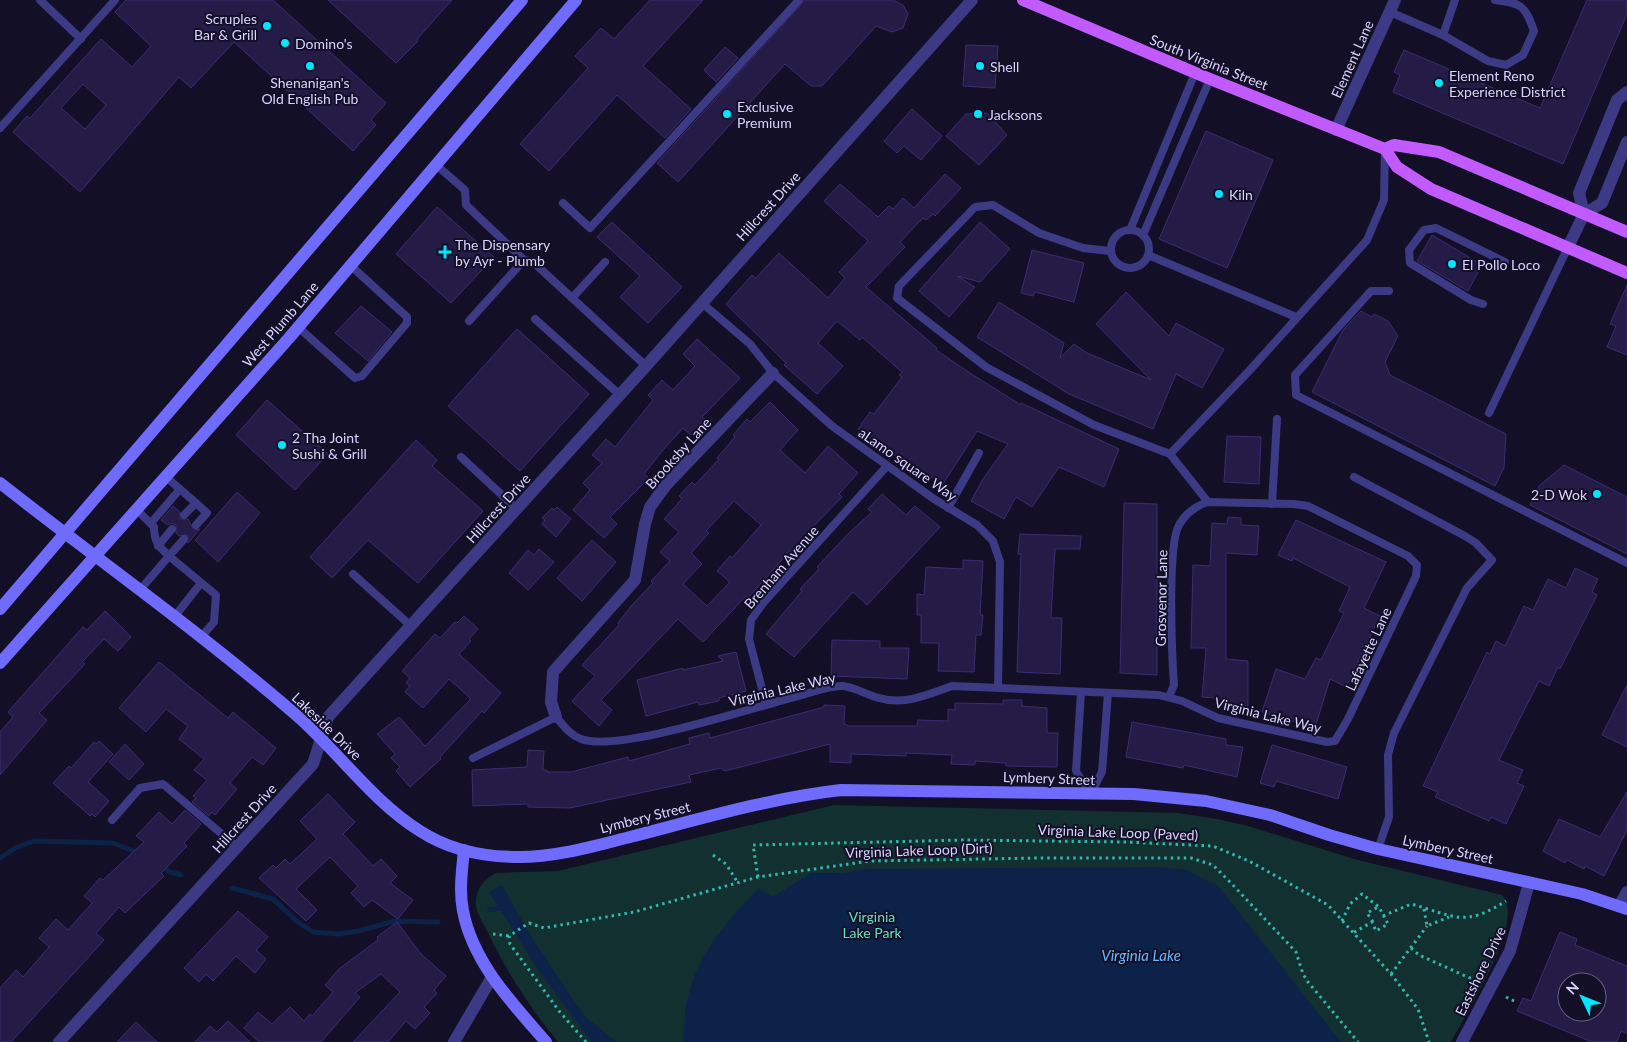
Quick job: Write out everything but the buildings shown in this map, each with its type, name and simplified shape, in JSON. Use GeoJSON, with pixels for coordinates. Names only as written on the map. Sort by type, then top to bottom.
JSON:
{"type":"FeatureCollection","features":[{"type":"Feature","properties":{"kind":"main road","name":"South Virginia Street"},"geometry":{"type":"LineString","coordinates":[[1023,0],[1210,80],[1385,150],[1397,167],[1431,189],[1627,273]]}},
{"type":"Feature","properties":{"kind":"main road"},"geometry":{"type":"LineString","coordinates":[[1385,150],[1394,145],[1417,147],[1439,152],[1627,232]]}},
{"type":"Feature","properties":{"kind":"street","name":"West Plumb Lane"},"geometry":{"type":"LineString","coordinates":[[0,609],[522,0]]}},
{"type":"Feature","properties":{"kind":"street","name":"West Plumb Lane"},"geometry":{"type":"LineString","coordinates":[[0,663],[298,327],[576,0]]}},
{"type":"Feature","properties":{"kind":"street","name":"Hillcrest Drive"},"geometry":{"type":"LineString","coordinates":[[60,1042],[313,764],[328,717],[620,395],[972,0]]}},
{"type":"Feature","properties":{"kind":"street","name":"Element Lane"},"geometry":{"type":"LineString","coordinates":[[1336,130],[1392,6]]}},
{"type":"Feature","properties":{"kind":"street"},"geometry":{"type":"LineString","coordinates":[[1584,214],[1579,193],[1617,100],[1627,92]]}},
{"type":"Feature","properties":{"kind":"street"},"geometry":{"type":"LineString","coordinates":[[1568,247],[1584,214],[1602,203],[1627,142]]}},
{"type":"Feature","properties":{"kind":"street","name":"Brooksby Lane"},"geometry":{"type":"LineString","coordinates":[[556,717],[551,702],[550,688],[553,672],[635,580],[650,507],[666,485],[773,373]]}},
{"type":"Feature","properties":{"kind":"street","name":"Lakeside Drive"},"geometry":{"type":"LineString","coordinates":[[0,483],[202,636],[321,738],[386,804],[408,823],[440,842],[464,850]]}},
{"type":"Feature","properties":{"kind":"street","name":"Lymbery Street"},"geometry":{"type":"LineString","coordinates":[[464,850],[491,856],[548,855],[796,796],[841,790],[1090,795],[1134,794],[1206,801],[1270,814],[1329,835],[1378,849],[1529,883],[1623,908]]}},
{"type":"Feature","properties":{"kind":"street"},"geometry":{"type":"LineString","coordinates":[[464,850],[461,891],[462,910],[470,935],[492,977],[546,1042]]}},
{"type":"Feature","properties":{"kind":"street","name":"Eastshore Drive"},"geometry":{"type":"LineString","coordinates":[[1462,1042],[1510,951],[1529,883]]}},
{"type":"Feature","properties":{"kind":"street"},"geometry":{"type":"LineString","coordinates":[[1623,908],[1627,892]]}},
{"type":"Feature","properties":{"kind":"street"},"geometry":{"type":"LineString","coordinates":[[454,1042],[492,977]]}},
{"type":"Feature","properties":{"kind":"lane"},"geometry":{"type":"LineString","coordinates":[[40,0],[81,38]]}},
{"type":"Feature","properties":{"kind":"lane"},"geometry":{"type":"LineString","coordinates":[[0,128],[115,0]]}},
{"type":"Feature","properties":{"kind":"lane"},"geometry":{"type":"LineString","coordinates":[[563,203],[590,228],[799,0]]}},
{"type":"Feature","properties":{"kind":"lane"},"geometry":{"type":"LineString","coordinates":[[1443,35],[1455,0]]}},
{"type":"Feature","properties":{"kind":"lane"},"geometry":{"type":"LineString","coordinates":[[1392,6],[1488,61],[1506,65],[1523,55],[1534,31],[1528,14],[1516,2],[1495,0]]}},
{"type":"Feature","properties":{"kind":"lane"},"geometry":{"type":"LineString","coordinates":[[1130,230],[1195,73]]}},
{"type":"Feature","properties":{"kind":"lane"},"geometry":{"type":"LineString","coordinates":[[1143,236],[1210,80]]}},
{"type":"Feature","properties":{"kind":"lane"},"geometry":{"type":"LineString","coordinates":[[1170,454],[1249,371],[1367,240],[1384,200],[1385,150]]}},
{"type":"Feature","properties":{"kind":"lane"},"geometry":{"type":"LineString","coordinates":[[435,164],[465,190],[466,205],[524,260],[533,262],[646,366]]}},
{"type":"Feature","properties":{"kind":"lane"},"geometry":{"type":"LineString","coordinates":[[1110,251],[1082,248],[1039,233],[993,205],[975,206],[899,286],[897,298],[986,368],[1094,425],[1170,454],[1208,502],[1272,504],[1277,419]]}},
{"type":"Feature","properties":{"kind":"lane"},"geometry":{"type":"LineString","coordinates":[[1483,304],[1471,300],[1410,263],[1409,250],[1424,230],[1436,228],[1505,262]]}},
{"type":"Feature","properties":{"kind":"lane"},"geometry":{"type":"LineString","coordinates":[[1130,230],[1143,236],[1149,245],[1148,255],[1140,266],[1128,268],[1116,263],[1110,251],[1118,234],[1130,230]]}},
{"type":"Feature","properties":{"kind":"lane"},"geometry":{"type":"LineString","coordinates":[[1489,412],[1568,247]]}},
{"type":"Feature","properties":{"kind":"lane"},"geometry":{"type":"LineString","coordinates":[[1148,255],[1296,317]]}},
{"type":"Feature","properties":{"kind":"lane"},"geometry":{"type":"LineString","coordinates":[[469,321],[524,260]]}},
{"type":"Feature","properties":{"kind":"lane"},"geometry":{"type":"LineString","coordinates":[[572,298],[605,262]]}},
{"type":"Feature","properties":{"kind":"lane"},"geometry":{"type":"LineString","coordinates":[[298,327],[355,378],[362,376],[401,331],[407,323],[407,317],[350,265]]}},
{"type":"Feature","properties":{"kind":"lane"},"geometry":{"type":"LineString","coordinates":[[1389,292],[1371,291],[1295,375],[1296,395],[1627,563]]}},
{"type":"Feature","properties":{"kind":"lane","name":"aLamo square Way"},"geometry":{"type":"LineString","coordinates":[[702,303],[750,344],[773,373],[832,426],[948,508],[978,525],[993,541],[1000,562],[998,688]]}},
{"type":"Feature","properties":{"kind":"lane"},"geometry":{"type":"LineString","coordinates":[[535,319],[620,395]]}},
{"type":"Feature","properties":{"kind":"lane"},"geometry":{"type":"LineString","coordinates":[[948,508],[979,453]]}},
{"type":"Feature","properties":{"kind":"lane"},"geometry":{"type":"LineString","coordinates":[[461,457],[517,509]]}},
{"type":"Feature","properties":{"kind":"lane","name":"Brenham Avenue"},"geometry":{"type":"LineString","coordinates":[[766,704],[749,639],[751,620],[887,466]]}},
{"type":"Feature","properties":{"kind":"lane"},"geometry":{"type":"LineString","coordinates":[[166,477],[207,513],[196,525]]}},
{"type":"Feature","properties":{"kind":"lane"},"geometry":{"type":"LineString","coordinates":[[1354,477],[1465,536],[1492,560],[1467,588],[1394,733],[1388,756],[1389,817],[1378,849]]}},
{"type":"Feature","properties":{"kind":"lane"},"geometry":{"type":"LineString","coordinates":[[151,523],[180,489]]}},
{"type":"Feature","properties":{"kind":"lane","name":"Grosvenor Lane"},"geometry":{"type":"LineString","coordinates":[[1168,697],[1174,685],[1172,550],[1178,526],[1189,512],[1208,502]]}},
{"type":"Feature","properties":{"kind":"lane"},"geometry":{"type":"LineString","coordinates":[[184,516],[196,503]]}},
{"type":"Feature","properties":{"kind":"lane","name":"Lafayette Lane"},"geometry":{"type":"LineString","coordinates":[[1272,504],[1308,506],[1408,556],[1417,565],[1416,576],[1348,719],[1335,741]]}},
{"type":"Feature","properties":{"kind":"lane"},"geometry":{"type":"LineString","coordinates":[[137,510],[154,527],[154,539],[158,546],[216,595],[214,622],[202,636]]}},
{"type":"Feature","properties":{"kind":"lane"},"geometry":{"type":"LineString","coordinates":[[158,546],[172,530]]}},
{"type":"Feature","properties":{"kind":"lane"},"geometry":{"type":"LineString","coordinates":[[140,590],[184,539]]}},
{"type":"Feature","properties":{"kind":"lane"},"geometry":{"type":"LineString","coordinates":[[353,574],[411,626]]}},
{"type":"Feature","properties":{"kind":"lane"},"geometry":{"type":"LineString","coordinates":[[175,616],[201,583]]}},
{"type":"Feature","properties":{"kind":"lane","name":"Virginia Lake Way"},"geometry":{"type":"LineString","coordinates":[[556,717],[566,730],[581,739],[602,743],[639,738],[766,704],[843,686],[881,699],[902,700],[921,697],[952,686],[1168,697],[1182,701],[1218,718],[1327,742],[1335,741]]}},
{"type":"Feature","properties":{"kind":"lane"},"geometry":{"type":"LineString","coordinates":[[1081,692],[1076,771],[1090,795]]}},
{"type":"Feature","properties":{"kind":"lane"},"geometry":{"type":"LineString","coordinates":[[1090,795],[1102,772],[1108,693]]}},
{"type":"Feature","properties":{"kind":"lane"},"geometry":{"type":"LineString","coordinates":[[473,758],[556,717]]}},
{"type":"Feature","properties":{"kind":"lane"},"geometry":{"type":"LineString","coordinates":[[112,820],[140,788],[163,784],[238,847]]}},
{"type":"Feature","properties":{"kind":"path","name":"Virginia Lake Loop (Paved)"},"geometry":{"type":"LineString","coordinates":[[758,878],[753,845],[963,840],[1126,842],[1214,846],[1249,861],[1328,905],[1391,974],[1418,1009],[1429,1042]]}},
{"type":"Feature","properties":{"kind":"path"},"geometry":{"type":"LineString","coordinates":[[713,855],[726,864],[738,883]]}},
{"type":"Feature","properties":{"kind":"path","name":"Virginia Lake Loop (Dirt)"},"geometry":{"type":"LineString","coordinates":[[510,935],[526,925],[535,924],[544,928],[634,912],[758,878],[870,860],[1197,859],[1212,865],[1296,952],[1303,974],[1308,982],[1358,1042]]}},
{"type":"Feature","properties":{"kind":"path"},"geometry":{"type":"LineString","coordinates":[[1342,921],[1347,907],[1359,894],[1362,894],[1379,907],[1388,924],[1376,931],[1367,913],[1379,907]]}},
{"type":"Feature","properties":{"kind":"path"},"geometry":{"type":"LineString","coordinates":[[1383,916],[1408,905],[1449,917],[1476,917],[1506,901]]}},
{"type":"Feature","properties":{"kind":"path"},"geometry":{"type":"LineString","coordinates":[[1424,909],[1428,926]]}},
{"type":"Feature","properties":{"kind":"path"},"geometry":{"type":"LineString","coordinates":[[1391,974],[1428,926],[1449,917]]}},
{"type":"Feature","properties":{"kind":"path"},"geometry":{"type":"LineString","coordinates":[[1353,933],[1372,922]]}},
{"type":"Feature","properties":{"kind":"path"},"geometry":{"type":"LineString","coordinates":[[493,934],[510,935],[510,944],[536,981],[586,1042]]}},
{"type":"Feature","properties":{"kind":"path"},"geometry":{"type":"LineString","coordinates":[[1411,948],[1419,955],[1472,979]]}},
{"type":"Feature","properties":{"kind":"path"},"geometry":{"type":"LineString","coordinates":[[1506,997],[1514,1001]]}},
{"type":"Feature","properties":{"kind":"green space","name":"Virginia Lake Park"},"geometry":{"type":"Polygon","coordinates":[[[834,805],[1178,813],[1217,819],[1248,826],[1354,859],[1502,895],[1508,907],[1507,924],[1501,945],[1491,967],[1451,1042],[558,1042],[512,977],[476,907],[476,896],[480,887],[483,882],[496,873],[558,871],[834,805]]]}},
{"type":"Feature","properties":{"kind":"water","name":"Virginia Lake"},"geometry":{"type":"Polygon","coordinates":[[[1158,867],[1187,870],[1220,888],[1341,1042],[684,1042],[688,997],[694,976],[714,940],[758,889],[773,897],[811,873],[843,873],[868,869],[1158,867]]]}},
{"type":"Feature","properties":{"kind":"water"},"geometry":{"type":"Polygon","coordinates":[[[502,885],[527,930],[576,1004],[586,1017],[616,1042],[592,1042],[541,974],[489,892],[502,885]]]}},
{"type":"Feature","properties":{"kind":"waterway"},"geometry":{"type":"LineString","coordinates":[[0,858],[15,848],[34,841],[113,843],[139,853]]}},
{"type":"Feature","properties":{"kind":"waterway"},"geometry":{"type":"LineString","coordinates":[[161,866],[170,872],[181,875]]}},
{"type":"Feature","properties":{"kind":"waterway"},"geometry":{"type":"LineString","coordinates":[[232,888],[273,899],[299,923],[313,932],[338,934],[358,931],[395,921],[438,922]]}},
{"type":"Feature","properties":{"kind":"waterway"},"geometry":{"type":"LineString","coordinates":[[490,910],[500,908]]}},
{"type":"Feature","properties":{"kind":"place","name":"Scruples Bar & Grill"},"geometry":{"type":"Point","coordinates":[267,26]}},
{"type":"Feature","properties":{"kind":"place","name":"Domino's"},"geometry":{"type":"Point","coordinates":[285,43]}},
{"type":"Feature","properties":{"kind":"place","name":"Shenanigan's Old English Pub"},"geometry":{"type":"Point","coordinates":[310,66]}},
{"type":"Feature","properties":{"kind":"place","name":"Shell"},"geometry":{"type":"Point","coordinates":[980,66]}},
{"type":"Feature","properties":{"kind":"place","name":"Element Reno Experience District"},"geometry":{"type":"Point","coordinates":[1439,83]}},
{"type":"Feature","properties":{"kind":"place","name":"Exclusive Premium"},"geometry":{"type":"Point","coordinates":[727,114]}},
{"type":"Feature","properties":{"kind":"place","name":"Jacksons"},"geometry":{"type":"Point","coordinates":[978,114]}},
{"type":"Feature","properties":{"kind":"place","name":"Kiln"},"geometry":{"type":"Point","coordinates":[1219,194]}},
{"type":"Feature","properties":{"kind":"place","name":"The Dispensary by Ayr - Plumb"},"geometry":{"type":"Point","coordinates":[445,252]}},
{"type":"Feature","properties":{"kind":"place","name":"El Pollo Loco"},"geometry":{"type":"Point","coordinates":[1452,264]}},
{"type":"Feature","properties":{"kind":"place","name":"2 Tha Joint Sushi & Grill"},"geometry":{"type":"Point","coordinates":[282,445]}},
{"type":"Feature","properties":{"kind":"place","name":"2-D Wok"},"geometry":{"type":"Point","coordinates":[1597,494]}}]}
